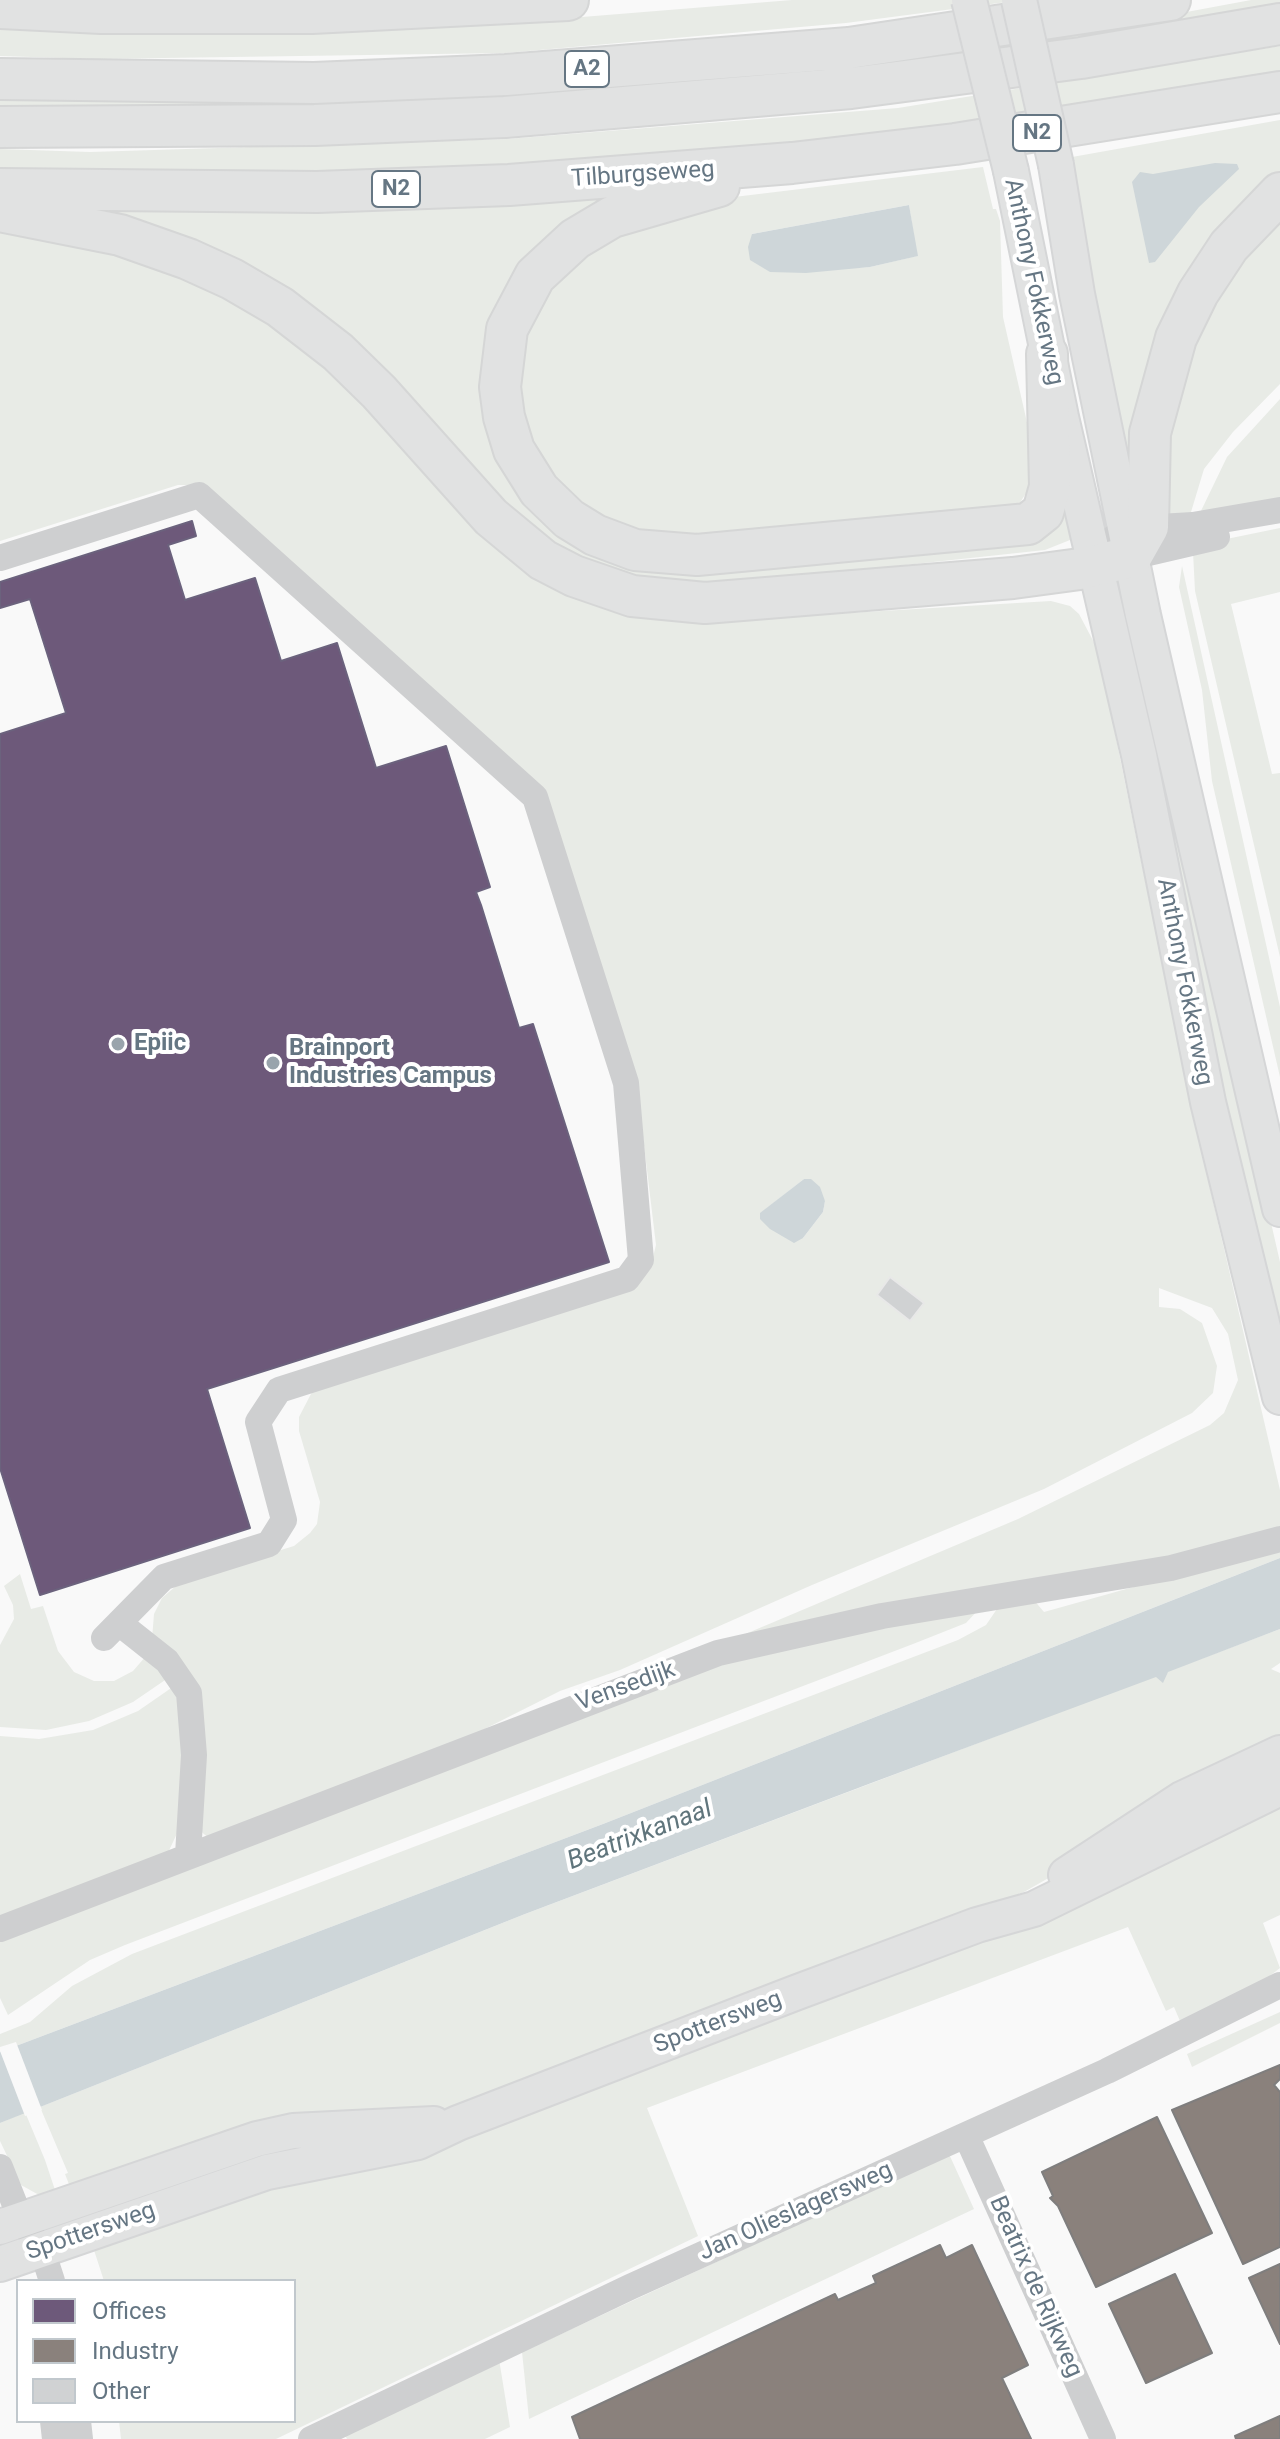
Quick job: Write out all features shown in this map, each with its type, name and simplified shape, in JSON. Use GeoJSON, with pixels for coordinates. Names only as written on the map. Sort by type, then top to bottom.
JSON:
{"type":"FeatureCollection","features":[{"type":"Feature","properties":{"kind":"highway"},"geometry":{"type":"LineString","coordinates":[[0,8],[101,13],[312,13],[568,0]]}},
{"type":"Feature","properties":{"kind":"highway","name":"A2"},"geometry":{"type":"LineString","coordinates":[[0,79],[314,83],[506,75],[849,48],[1170,0]]}},
{"type":"Feature","properties":{"kind":"highway","name":"A2"},"geometry":{"type":"LineString","coordinates":[[0,127],[315,125],[505,117],[851,88],[1081,58],[1280,24]]}},
{"type":"Feature","properties":{"kind":"highway","name":"Tilburgseweg"},"geometry":{"type":"LineString","coordinates":[[0,189],[85,193],[317,192],[509,185],[792,163],[985,140],[1280,92]]}},
{"type":"Feature","properties":{"kind":"highway","name":"N2"},"geometry":{"type":"LineString","coordinates":[[792,163],[612,217],[561,248],[523,294],[507,329],[502,353],[500,387],[504,417],[514,450],[529,477],[569,519],[620,546],[669,555],[799,548],[1028,524],[1043,512],[1050,487],[1047,354]]}},
{"type":"Feature","properties":{"kind":"highway"},"geometry":{"type":"LineString","coordinates":[[0,211],[120,235],[160,247],[216,271],[280,307],[360,373],[470,495],[511,535],[543,560],[605,588],[648,600],[705,603],[1013,578],[1125,545],[1150,433],[1176,338],[1198,293],[1229,246],[1280,193]]}},
{"type":"Feature","properties":{"kind":"main road","name":"Anthony Fokkerweg"},"geometry":{"type":"LineString","coordinates":[[969,0],[1011,171],[1047,354],[1125,545],[1139,755],[1208,1102],[1280,1397]]}},
{"type":"Feature","properties":{"kind":"main road","name":"Anthony Fokkerweg"},"geometry":{"type":"LineString","coordinates":[[1019,0],[1056,165],[1125,545],[1280,1209]]}},
{"type":"Feature","properties":{"kind":"main road","name":"Spottersweg"},"geometry":{"type":"LineString","coordinates":[[977,1925],[1079,1867],[1159,1812],[1208,1784],[1280,1753]]}},
{"type":"Feature","properties":{"kind":"main road","name":"Spottersweg"},"geometry":{"type":"LineString","coordinates":[[26,2267],[230,2184],[290,2168],[403,2147],[458,2123],[977,1925],[1034,1909],[1280,1788]]}},
{"type":"Feature","properties":{"kind":"main road","name":"Spottersweg"},"geometry":{"type":"LineString","coordinates":[[11,2224],[257,2139],[293,2131],[458,2123]]}},
{"type":"Feature","properties":{"kind":"street"},"geometry":{"type":"LineString","coordinates":[[0,558],[199,495],[535,797],[626,1083],[641,1260],[627,1279],[279,1390],[258,1422],[284,1520],[269,1544],[164,1577],[112,1631],[167,1661],[189,1693],[194,1755],[188,1855]]}},
{"type":"Feature","properties":{"kind":"street"},"geometry":{"type":"LineString","coordinates":[[1125,545],[1193,525],[1280,510]]}},
{"type":"Feature","properties":{"kind":"street"},"geometry":{"type":"LineString","coordinates":[[1125,545],[1280,522]]}},
{"type":"Feature","properties":{"kind":"street","name":"Vensedijk"},"geometry":{"type":"LineString","coordinates":[[0,1929],[718,1653],[869,1619],[1171,1568],[1280,1539]]}},
{"type":"Feature","properties":{"kind":"street","name":"Jan Olieslagersweg"},"geometry":{"type":"LineString","coordinates":[[311,2439],[630,2287],[1255,2001],[1280,1985]]}},
{"type":"Feature","properties":{"kind":"street","name":"Beatrix de Rijkweg"},"geometry":{"type":"LineString","coordinates":[[966,2135],[1103,2439]]}},
{"type":"Feature","properties":{"kind":"street"},"geometry":{"type":"LineString","coordinates":[[0,2167],[11,2224],[26,2267]]}},
{"type":"Feature","properties":{"kind":"shaded area"},"geometry":{"type":"Polygon","coordinates":[[[792,0],[1022,0],[846,23],[505,53],[95,59],[0,56],[0,27],[508,23],[792,0]]]}},
{"type":"Feature","properties":{"kind":"shaded area"},"geometry":{"type":"Polygon","coordinates":[[[1251,0],[1280,0],[1280,10],[852,72],[508,103],[0,108],[0,91],[1079,32],[1251,0]]]}},
{"type":"Feature","properties":{"kind":"shaded area"},"geometry":{"type":"Polygon","coordinates":[[[1280,46],[1280,76],[899,132],[506,169],[317,177],[0,174],[0,149],[90,152],[507,139],[898,108],[1280,46]]]}},
{"type":"Feature","properties":{"kind":"shaded area"},"geometry":{"type":"Polygon","coordinates":[[[1280,120],[1280,172],[1255,194],[1132,490],[1088,274],[1072,157],[1280,120]]]}},
{"type":"Feature","properties":{"kind":"shaded area"},"geometry":{"type":"Polygon","coordinates":[[[983,167],[993,209],[996,209],[1000,221],[1003,317],[1036,462],[1033,482],[1016,509],[670,546],[574,513],[509,408],[509,352],[579,245],[734,197],[983,167]],[[909,205],[752,234],[770,272],[870,267],[917,256],[909,205]]]}},
{"type":"Feature","properties":{"kind":"shaded area"},"geometry":{"type":"Polygon","coordinates":[[[668,192],[535,268],[502,435],[618,556],[1065,502],[1075,538],[1045,550],[702,586],[650,584],[547,551],[312,320],[5,205],[668,192]]]}},
{"type":"Feature","properties":{"kind":"shaded area"},"geometry":{"type":"Polygon","coordinates":[[[1280,210],[1280,384],[1233,432],[1204,469],[1188,522],[1167,513],[1164,433],[1205,307],[1280,210]]]}},
{"type":"Feature","properties":{"kind":"shaded area"},"geometry":{"type":"Polygon","coordinates":[[[0,223],[79,233],[303,331],[535,566],[780,617],[1051,601],[1070,606],[1079,614],[1098,650],[1193,1115],[1280,1490],[1280,1530],[1249,1541],[724,1643],[1018,1519],[1210,1425],[1224,1413],[1238,1380],[1228,1334],[1212,1308],[1159,1288],[1159,1307],[1180,1309],[1202,1323],[1217,1366],[1213,1393],[1192,1413],[1044,1489],[812,1585],[620,1670],[560,1691],[431,1756],[211,1840],[198,1829],[199,1714],[152,1639],[154,1614],[162,1598],[183,1580],[294,1546],[317,1524],[320,1502],[299,1431],[299,1417],[312,1392],[650,1269],[656,1245],[637,1087],[548,803],[192,485],[178,485],[0,541],[0,223]],[[804,1179],[761,1213],[803,1238],[823,1212],[825,1201],[804,1179]]]}},
{"type":"Feature","properties":{"kind":"shaded area"},"geometry":{"type":"Polygon","coordinates":[[[1280,399],[1280,504],[1199,515],[1227,457],[1280,399]]]}},
{"type":"Feature","properties":{"kind":"shaded area"},"geometry":{"type":"Polygon","coordinates":[[[1280,528],[1280,592],[1231,604],[1272,774],[1280,773],[1280,957],[1195,591],[1193,552],[1207,543],[1280,528]]]}},
{"type":"Feature","properties":{"kind":"shaded area"},"geometry":{"type":"Polygon","coordinates":[[[1182,566],[1280,1007],[1280,1077],[1212,781],[1202,690],[1179,587],[1182,566]]]}},
{"type":"Feature","properties":{"kind":"shaded area"},"geometry":{"type":"Polygon","coordinates":[[[1113,568],[1121,568],[1280,1262],[1280,1345],[1216,1072],[1113,568]]]}},
{"type":"Feature","properties":{"kind":"shaded area"},"geometry":{"type":"Polygon","coordinates":[[[1280,1546],[1280,1558],[603,1824],[0,2052],[0,2034],[30,2022],[72,1986],[132,1954],[958,1640],[986,1625],[999,1606],[1033,1599],[1044,1612],[1280,1546]]]}},
{"type":"Feature","properties":{"kind":"shaded area"},"geometry":{"type":"Polygon","coordinates":[[[20,1574],[31,1609],[43,1606],[58,1651],[74,1672],[94,1681],[114,1681],[133,1671],[146,1656],[171,1676],[133,1702],[89,1721],[46,1730],[0,1727],[0,1645],[14,1619],[13,1605],[4,1586],[20,1574]]]}},
{"type":"Feature","properties":{"kind":"shaded area"},"geometry":{"type":"Polygon","coordinates":[[[980,1608],[966,1623],[913,1644],[125,1945],[90,1960],[8,2015],[0,1998],[0,1937],[712,1664],[980,1608]]]}},
{"type":"Feature","properties":{"kind":"shaded area"},"geometry":{"type":"Polygon","coordinates":[[[1280,1629],[1280,1663],[1271,1669],[1280,1673],[1280,1746],[1024,1892],[448,2110],[72,2192],[65,2174],[68,2173],[40,2107],[525,1914],[1280,1629]]]}},
{"type":"Feature","properties":{"kind":"shaded area"},"geometry":{"type":"Polygon","coordinates":[[[177,1684],[184,1700],[180,1827],[166,1857],[0,1922],[0,1736],[39,1739],[93,1730],[138,1711],[177,1684]]]}},
{"type":"Feature","properties":{"kind":"shaded area"},"geometry":{"type":"Polygon","coordinates":[[[1280,1802],[1280,1915],[1263,1923],[1280,1968],[1253,1989],[1180,2021],[1174,2007],[1166,2011],[1128,1927],[647,2108],[698,2236],[276,2439],[121,2439],[119,2423],[296,2423],[296,2279],[103,2279],[93,2247],[1280,1802]]]}},
{"type":"Feature","properties":{"kind":"shaded area"},"geometry":{"type":"Polygon","coordinates":[[[1280,2012],[1280,2023],[1192,2067],[1187,2054],[1280,2012]]]}},
{"type":"Feature","properties":{"kind":"shaded area"},"geometry":{"type":"Polygon","coordinates":[[[25,2112],[57,2196],[39,2195],[21,2185],[0,2141],[0,2123],[25,2112]]]}},
{"type":"Feature","properties":{"kind":"shaded area"},"geometry":{"type":"Polygon","coordinates":[[[949,2154],[974,2209],[529,2419],[522,2352],[949,2154]]]}},
{"type":"Feature","properties":{"kind":"shaded area"},"geometry":{"type":"Polygon","coordinates":[[[499,2359],[510,2427],[485,2439],[347,2439],[344,2433],[499,2359]]]}},
{"type":"Feature","properties":{"kind":"water"},"geometry":{"type":"Polygon","coordinates":[[[1215,163],[1237,164],[1239,169],[1199,207],[1155,262],[1149,263],[1132,182],[1140,172],[1153,174],[1215,163]]]}},
{"type":"Feature","properties":{"kind":"water"},"geometry":{"type":"Polygon","coordinates":[[[909,205],[918,256],[870,267],[806,273],[770,272],[750,260],[748,247],[752,234],[909,205]]]}},
{"type":"Feature","properties":{"kind":"water"},"geometry":{"type":"Polygon","coordinates":[[[804,1179],[811,1179],[820,1187],[825,1201],[823,1212],[803,1238],[794,1243],[770,1229],[760,1219],[760,1213],[804,1179]]]}},
{"type":"Feature","properties":{"kind":"water","name":"Beatrixkanaal"},"geometry":{"type":"Polygon","coordinates":[[[1280,1558],[1280,1629],[1168,1672],[1163,1683],[1156,1677],[525,1914],[0,2123],[0,2052],[603,1824],[1280,1558]]]}},
{"type":"Feature","properties":{"kind":"pier"},"geometry":{"type":"Polygon","coordinates":[[[16,2042],[42,2110],[25,2116],[0,2051],[0,2047],[16,2042]]]}},
{"type":"Feature","properties":{"kind":"building: Offices","name":"Brainport Industries Campus"},"geometry":{"type":"Polygon","coordinates":[[[192,521],[196,536],[168,545],[185,600],[255,578],[281,661],[337,643],[376,768],[446,746],[490,887],[476,892],[519,1028],[533,1024],[609,1262],[207,1389],[250,1528],[40,1595],[0,1468],[0,734],[66,713],[30,599],[0,608],[0,582],[192,521]]]}},
{"type":"Feature","properties":{"kind":"building: Industry"},"geometry":{"type":"Polygon","coordinates":[[[1280,2065],[1280,2079],[1274,2085],[1280,2092],[1280,2247],[1243,2264],[1172,2110],[1280,2065]]]}},
{"type":"Feature","properties":{"kind":"building: Industry"},"geometry":{"type":"Polygon","coordinates":[[[1157,2117],[1212,2233],[1096,2287],[1058,2206],[1050,2198],[1053,2196],[1042,2172],[1157,2117]]]}},
{"type":"Feature","properties":{"kind":"building: Industry"},"geometry":{"type":"Polygon","coordinates":[[[940,2245],[946,2258],[972,2245],[1028,2365],[1002,2378],[1031,2439],[580,2439],[572,2417],[835,2294],[838,2300],[876,2283],[873,2276],[940,2245]]]}},
{"type":"Feature","properties":{"kind":"building: Industry"},"geometry":{"type":"Polygon","coordinates":[[[1280,2264],[1280,2344],[1249,2278],[1280,2264]]]}},
{"type":"Feature","properties":{"kind":"building: Industry"},"geometry":{"type":"Polygon","coordinates":[[[1175,2274],[1212,2353],[1146,2383],[1109,2304],[1175,2274]]]}},
{"type":"Feature","properties":{"kind":"building: Industry"},"geometry":{"type":"Polygon","coordinates":[[[1280,2416],[1280,2439],[1236,2439],[1235,2436],[1280,2416]]]}},
{"type":"Feature","properties":{"kind":"building: Other"},"geometry":{"type":"Polygon","coordinates":[[[890,1277],[924,1303],[910,1321],[877,1295],[890,1277]]]}},
{"type":"Feature","properties":{"kind":"place","name":"Epiic"},"geometry":{"type":"Point","coordinates":[118,1044]}},
{"type":"Feature","properties":{"kind":"place","name":"Brainport Industries Campus"},"geometry":{"type":"Point","coordinates":[273,1063]}}]}
